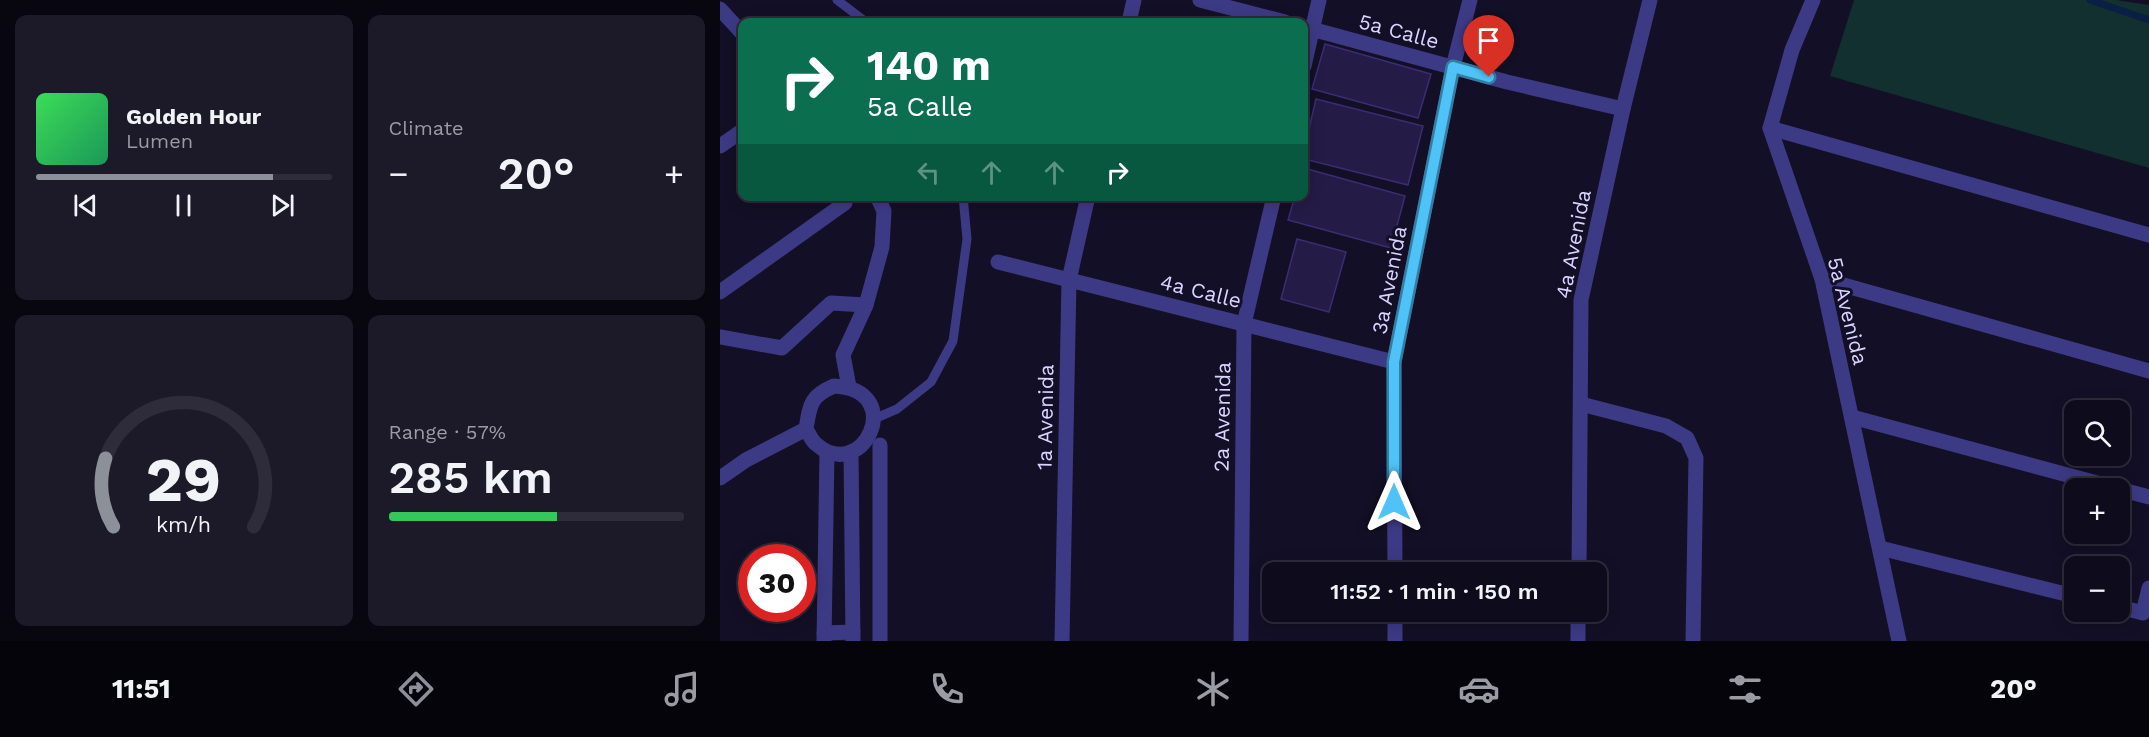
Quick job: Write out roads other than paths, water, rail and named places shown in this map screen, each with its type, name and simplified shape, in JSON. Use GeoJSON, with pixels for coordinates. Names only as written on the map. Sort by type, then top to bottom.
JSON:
{"type":"FeatureCollection","features":[{"type":"Feature","properties":{"kind":"street"},"geometry":{"type":"LineString","coordinates":[[1130,18],[1134,0]]}},
{"type":"Feature","properties":{"kind":"street"},"geometry":{"type":"LineString","coordinates":[[1200,0],[1270,18]]}},
{"type":"Feature","properties":{"kind":"street"},"geometry":{"type":"LineString","coordinates":[[1308,29],[1319,0]]}},
{"type":"Feature","properties":{"kind":"street","name":"3a Avenida"},"geometry":{"type":"LineString","coordinates":[[1395,562],[1394,362],[1453,67],[1470,0]]}},
{"type":"Feature","properties":{"kind":"street","name":"4a Avenida"},"geometry":{"type":"LineString","coordinates":[[1579,562],[1581,300],[1623,109],[1650,0]]}},
{"type":"Feature","properties":{"kind":"street"},"geometry":{"type":"LineString","coordinates":[[1813,0],[1792,50],[1770,128],[2149,235]]}},
{"type":"Feature","properties":{"kind":"street"},"geometry":{"type":"LineString","coordinates":[[720,9],[738,29]]}},
{"type":"Feature","properties":{"kind":"street","name":"5a Calle"},"geometry":{"type":"LineString","coordinates":[[1308,29],[1623,109]]}},
{"type":"Feature","properties":{"kind":"street","name":"5a Avenida"},"geometry":{"type":"LineString","coordinates":[[1770,128],[1822,279],[1899,641]]}},
{"type":"Feature","properties":{"kind":"street"},"geometry":{"type":"LineString","coordinates":[[720,146],[738,134]]}},
{"type":"Feature","properties":{"kind":"street"},"geometry":{"type":"LineString","coordinates":[[849,387],[843,355],[866,305],[882,248],[884,210],[880,201]]}},
{"type":"Feature","properties":{"kind":"street","name":"1a Avenida"},"geometry":{"type":"LineString","coordinates":[[1062,641],[1069,280],[1087,201]]}},
{"type":"Feature","properties":{"kind":"street","name":"2a Avenida"},"geometry":{"type":"LineString","coordinates":[[1241,641],[1244,324],[1273,201]]}},
{"type":"Feature","properties":{"kind":"street"},"geometry":{"type":"LineString","coordinates":[[720,292],[845,203]]}},
{"type":"Feature","properties":{"kind":"street","name":"4a Calle"},"geometry":{"type":"LineString","coordinates":[[998,262],[1394,362]]}},
{"type":"Feature","properties":{"kind":"street"},"geometry":{"type":"LineString","coordinates":[[1822,279],[2149,370]]}},
{"type":"Feature","properties":{"kind":"street"},"geometry":{"type":"LineString","coordinates":[[720,337],[782,348],[831,303],[866,305]]}},
{"type":"Feature","properties":{"kind":"street"},"geometry":{"type":"LineString","coordinates":[[834,387],[849,387],[861,394],[871,405],[874,419],[872,433],[863,445],[851,452],[839,454],[827,452],[815,443],[806,429],[811,403],[820,392],[834,387]]}},
{"type":"Feature","properties":{"kind":"street"},"geometry":{"type":"LineString","coordinates":[[1581,404],[1666,426],[1687,438],[1696,458],[1693,641]]}},
{"type":"Feature","properties":{"kind":"street"},"geometry":{"type":"LineString","coordinates":[[1852,417],[2149,497]]}},
{"type":"Feature","properties":{"kind":"street"},"geometry":{"type":"LineString","coordinates":[[720,478],[746,460],[806,429]]}},
{"type":"Feature","properties":{"kind":"street"},"geometry":{"type":"LineString","coordinates":[[880,445],[880,641]]}},
{"type":"Feature","properties":{"kind":"street"},"geometry":{"type":"LineString","coordinates":[[827,452],[824,637],[853,636],[851,452]]}},
{"type":"Feature","properties":{"kind":"street"},"geometry":{"type":"LineString","coordinates":[[1880,548],[2064,594]]}},
{"type":"Feature","properties":{"kind":"street"},"geometry":{"type":"LineString","coordinates":[[825,559],[852,560]]}},
{"type":"Feature","properties":{"kind":"street"},"geometry":{"type":"LineString","coordinates":[[2130,610],[2143,613],[2149,588]]}},
{"type":"Feature","properties":{"kind":"street"},"geometry":{"type":"LineString","coordinates":[[1395,622],[1395,641]]}},
{"type":"Feature","properties":{"kind":"street"},"geometry":{"type":"LineString","coordinates":[[1578,622],[1578,641]]}},
{"type":"Feature","properties":{"kind":"lane"},"geometry":{"type":"LineString","coordinates":[[837,0],[861,18]]}},
{"type":"Feature","properties":{"kind":"lane"},"geometry":{"type":"LineString","coordinates":[[874,419],[897,409],[931,382],[953,340],[967,239],[963,201]]}},
{"type":"Feature","properties":{"kind":"waterway"},"geometry":{"type":"LineString","coordinates":[[2090,0],[2149,20]]}}]}
